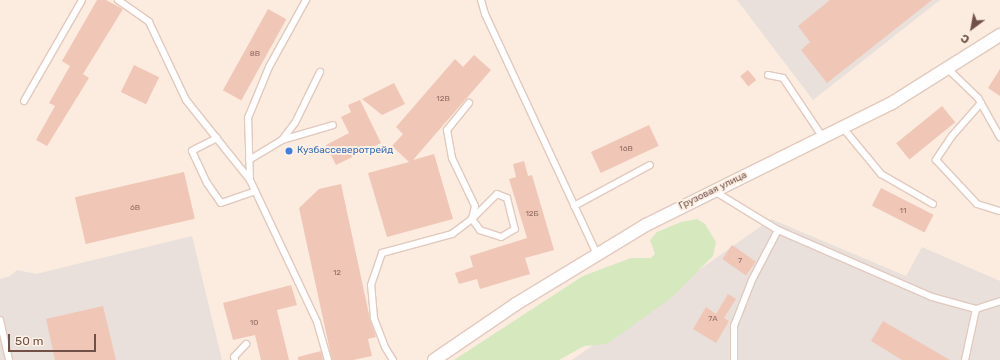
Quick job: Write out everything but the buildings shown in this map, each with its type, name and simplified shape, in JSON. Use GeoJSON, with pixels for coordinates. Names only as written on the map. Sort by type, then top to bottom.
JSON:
{"type":"FeatureCollection","features":[{"type":"Feature","properties":{"kind":"street","name":"Грузовая улица"},"geometry":{"type":"LineString","coordinates":[[434,360],[516,304],[646,225],[822,136],[843,128],[892,103],[998,40]]}},
{"type":"Feature","properties":{"kind":"lane"},"geometry":{"type":"LineString","coordinates":[[24,100],[82,0]]}},
{"type":"Feature","properties":{"kind":"lane"},"geometry":{"type":"LineString","coordinates":[[118,0],[150,22],[186,100],[250,180],[317,322],[328,360]]}},
{"type":"Feature","properties":{"kind":"lane"},"geometry":{"type":"LineString","coordinates":[[250,180],[248,118],[269,67],[306,0]]}},
{"type":"Feature","properties":{"kind":"lane"},"geometry":{"type":"LineString","coordinates":[[481,0],[484,14],[597,254]]}},
{"type":"Feature","properties":{"kind":"lane"},"geometry":{"type":"LineString","coordinates":[[948,69],[981,103],[999,135]]}},
{"type":"Feature","properties":{"kind":"lane"},"geometry":{"type":"LineString","coordinates":[[282,140],[295,122],[320,72]]}},
{"type":"Feature","properties":{"kind":"lane"},"geometry":{"type":"LineString","coordinates":[[768,75],[783,78],[822,136]]}},
{"type":"Feature","properties":{"kind":"lane"},"geometry":{"type":"LineString","coordinates":[[393,360],[385,348],[374,318],[370,285],[382,253],[452,234],[472,219],[497,194],[507,198],[515,229],[501,237],[480,230],[472,219],[475,206],[452,158],[447,130],[468,103]]}},
{"type":"Feature","properties":{"kind":"lane"},"geometry":{"type":"LineString","coordinates":[[981,103],[952,136],[936,160],[977,204],[1000,211]]}},
{"type":"Feature","properties":{"kind":"lane"},"geometry":{"type":"LineString","coordinates":[[249,160],[282,140],[333,126]]}},
{"type":"Feature","properties":{"kind":"lane"},"geometry":{"type":"LineString","coordinates":[[843,128],[881,174],[933,204]]}},
{"type":"Feature","properties":{"kind":"lane"},"geometry":{"type":"LineString","coordinates":[[216,138],[192,151],[207,183],[222,203],[255,191]]}},
{"type":"Feature","properties":{"kind":"lane"},"geometry":{"type":"LineString","coordinates":[[574,206],[650,165]]}},
{"type":"Feature","properties":{"kind":"lane"},"geometry":{"type":"LineString","coordinates":[[714,191],[778,230],[932,297],[976,309],[1000,301]]}},
{"type":"Feature","properties":{"kind":"lane"},"geometry":{"type":"LineString","coordinates":[[734,360],[734,326],[752,280],[778,230]]}},
{"type":"Feature","properties":{"kind":"lane"},"geometry":{"type":"LineString","coordinates":[[965,360],[976,309]]}},
{"type":"Feature","properties":{"kind":"lane"},"geometry":{"type":"LineString","coordinates":[[0,320],[9,360]]}},
{"type":"Feature","properties":{"kind":"lane"},"geometry":{"type":"LineString","coordinates":[[235,360],[234,357],[246,344]]}},
{"type":"Feature","properties":{"kind":"shaded area"},"geometry":{"type":"Polygon","coordinates":[[[737,0],[940,0],[813,100],[737,0]]]}},
{"type":"Feature","properties":{"kind":"shaded area"},"geometry":{"type":"Polygon","coordinates":[[[771,219],[906,276],[922,247],[1000,281],[1000,360],[572,360],[771,219]]]}},
{"type":"Feature","properties":{"kind":"shaded area"},"geometry":{"type":"Polygon","coordinates":[[[192,236],[222,360],[0,360],[0,279],[10,276],[17,270],[36,274],[192,236]]]}},
{"type":"Feature","properties":{"kind":"green space"},"geometry":{"type":"Polygon","coordinates":[[[697,219],[705,224],[716,242],[713,256],[671,298],[607,344],[584,346],[559,360],[454,360],[583,276],[631,258],[651,258],[655,254],[650,240],[657,232],[681,222],[697,219]]]}},
{"type":"Feature","properties":{"kind":"place","name":"Кузбассеверотрейд"},"geometry":{"type":"Point","coordinates":[289,151]}}]}
